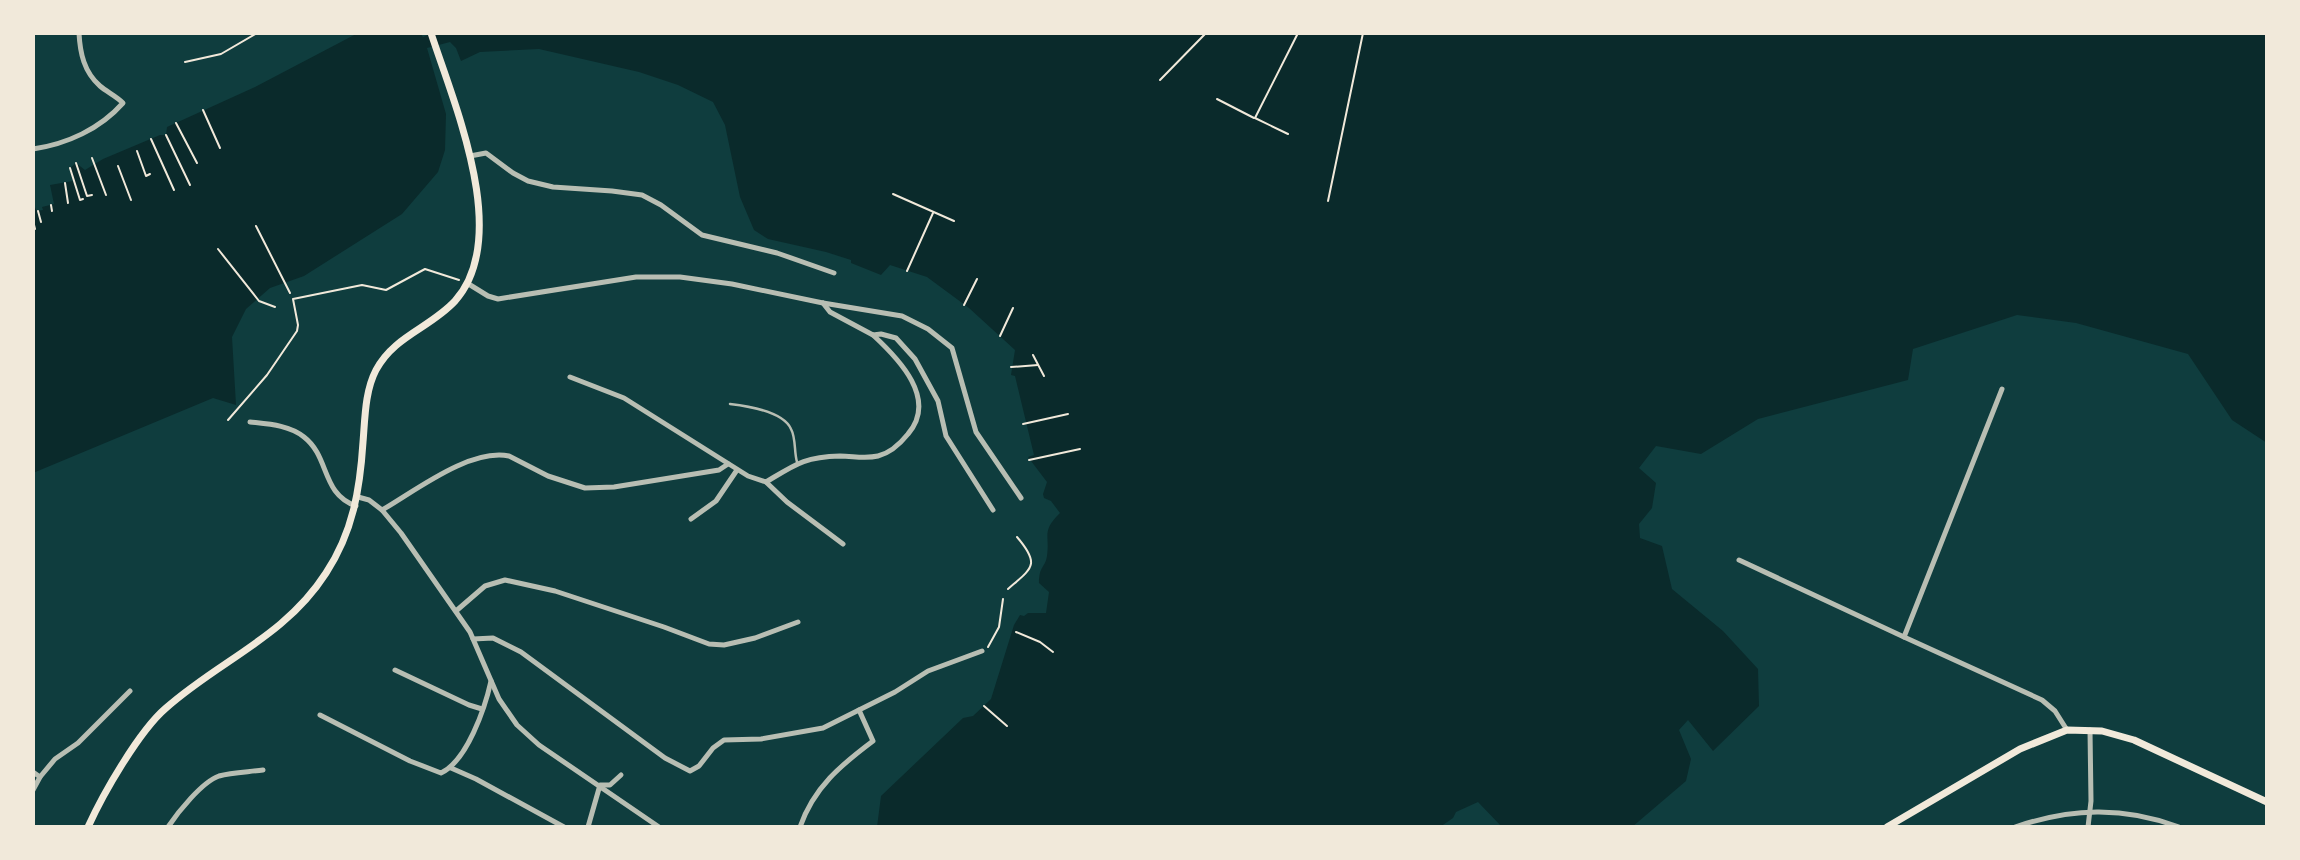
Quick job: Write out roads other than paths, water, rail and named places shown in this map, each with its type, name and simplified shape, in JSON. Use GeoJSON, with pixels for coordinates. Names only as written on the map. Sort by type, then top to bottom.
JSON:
{"type":"FeatureCollection","features":[{"type":"Feature","properties":{"kind":"main road"},"geometry":{"type":"LineString","coordinates":[[88,827],[113,779],[163,710],[264,639],[309,596],[339,552],[356,506],[368,392],[374,373],[395,345],[441,313],[467,283],[476,259],[480,229],[477,187],[470,156],[431,33]]}},
{"type":"Feature","properties":{"kind":"main road"},"geometry":{"type":"LineString","coordinates":[[1887,827],[2020,749],[2067,730],[2090,730],[2134,740],[2267,802]]}},
{"type":"Feature","properties":{"kind":"street"},"geometry":{"type":"LineString","coordinates":[[33,149],[81,135],[107,118],[123,103],[101,87],[87,71],[81,55],[79,33]]}},
{"type":"Feature","properties":{"kind":"street"},"geometry":{"type":"LineString","coordinates":[[470,156],[486,153],[521,177],[553,187],[642,195],[661,205],[702,235],[777,253],[834,273]]}},
{"type":"Feature","properties":{"kind":"street"},"geometry":{"type":"LineString","coordinates":[[467,283],[488,296],[499,299],[636,277],[680,277],[732,284],[902,316],[946,342],[955,353],[976,432],[1021,498]]}},
{"type":"Feature","properties":{"kind":"street"},"geometry":{"type":"LineString","coordinates":[[766,482],[797,462],[818,457],[878,456],[892,450],[914,427],[920,406],[918,393],[903,367],[873,335],[830,312],[823,303]]}},
{"type":"Feature","properties":{"kind":"street"},"geometry":{"type":"LineString","coordinates":[[873,335],[896,338],[915,359],[938,401],[946,436],[993,510]]}},
{"type":"Feature","properties":{"kind":"street"},"geometry":{"type":"LineString","coordinates":[[570,377],[624,398],[737,470],[755,480],[766,482],[787,502],[843,544]]}},
{"type":"Feature","properties":{"kind":"street"},"geometry":{"type":"LineString","coordinates":[[1904,637],[2002,389]]}},
{"type":"Feature","properties":{"kind":"street"},"geometry":{"type":"LineString","coordinates":[[250,422],[280,426],[305,438],[318,456],[336,494],[345,502],[356,506]]}},
{"type":"Feature","properties":{"kind":"street"},"geometry":{"type":"LineString","coordinates":[[382,510],[456,467],[499,454],[509,456],[569,484],[597,489],[719,470],[728,464]]}},
{"type":"Feature","properties":{"kind":"street"},"geometry":{"type":"LineString","coordinates":[[691,520],[712,506],[737,470]]}},
{"type":"Feature","properties":{"kind":"street"},"geometry":{"type":"LineString","coordinates":[[358,497],[369,500],[382,510],[456,611],[472,639],[503,708],[517,724],[539,745],[659,827]]}},
{"type":"Feature","properties":{"kind":"street"},"geometry":{"type":"LineString","coordinates":[[1739,560],[2042,700],[2055,711],[2067,730]]}},
{"type":"Feature","properties":{"kind":"street"},"geometry":{"type":"LineString","coordinates":[[456,611],[485,586],[505,580],[555,591],[709,644],[724,645],[755,638],[798,622]]}},
{"type":"Feature","properties":{"kind":"street"},"geometry":{"type":"LineString","coordinates":[[472,639],[493,638],[521,652],[665,758],[690,771],[699,766],[713,748],[724,740],[761,739],[823,728],[928,671],[982,651]]}},
{"type":"Feature","properties":{"kind":"street"},"geometry":{"type":"LineString","coordinates":[[396,670],[482,709]]}},
{"type":"Feature","properties":{"kind":"street"},"geometry":{"type":"LineString","coordinates":[[320,715],[425,768],[441,773],[451,768],[471,736],[487,699],[491,681]]}},
{"type":"Feature","properties":{"kind":"street"},"geometry":{"type":"LineString","coordinates":[[33,790],[55,759],[78,743],[130,691]]}},
{"type":"Feature","properties":{"kind":"street"},"geometry":{"type":"LineString","coordinates":[[800,827],[809,805],[822,785],[873,741],[859,710]]}},
{"type":"Feature","properties":{"kind":"street"},"geometry":{"type":"LineString","coordinates":[[2088,827],[2090,730]]}},
{"type":"Feature","properties":{"kind":"street"},"geometry":{"type":"LineString","coordinates":[[451,768],[564,827]]}},
{"type":"Feature","properties":{"kind":"street"},"geometry":{"type":"LineString","coordinates":[[168,827],[187,802],[210,781],[219,776],[263,770]]}},
{"type":"Feature","properties":{"kind":"street"},"geometry":{"type":"LineString","coordinates":[[33,772],[40,777]]}},
{"type":"Feature","properties":{"kind":"street"},"geometry":{"type":"LineString","coordinates":[[600,785],[610,785],[621,775]]}},
{"type":"Feature","properties":{"kind":"street"},"geometry":{"type":"LineString","coordinates":[[588,827],[600,785]]}},
{"type":"Feature","properties":{"kind":"street"},"geometry":{"type":"LineString","coordinates":[[2015,827],[2090,811],[2141,816],[2179,827]]}},
{"type":"Feature","properties":{"kind":"lane"},"geometry":{"type":"LineString","coordinates":[[730,404],[755,407],[784,420],[792,430],[797,462]]}},
{"type":"Feature","properties":{"kind":"water"},"geometry":{"type":"Polygon","coordinates":[[[358,33],[420,33],[423,37],[433,33],[2267,33],[2267,443],[2232,420],[2188,354],[2076,323],[2017,315],[1913,349],[1908,380],[1758,419],[1701,454],[1656,446],[1639,468],[1656,483],[1652,508],[1639,524],[1640,538],[1662,546],[1672,589],[1723,631],[1758,669],[1759,706],[1713,751],[1688,720],[1679,730],[1691,759],[1686,781],[1632,827],[1502,827],[1478,802],[1456,812],[1453,818],[1440,827],[877,827],[881,796],[963,718],[973,716],[991,699],[1014,625],[1020,615],[1046,613],[1049,592],[1039,583],[1039,577],[1047,556],[1048,529],[1060,513],[1051,501],[1044,498],[1047,482],[1028,457],[1034,455],[1015,376],[1011,375],[1015,350],[969,308],[927,277],[890,265],[881,275],[851,263],[851,260],[768,239],[754,230],[740,197],[725,125],[713,102],[678,85],[639,72],[539,49],[480,52],[461,61],[456,48],[450,42],[427,48],[446,114],[445,150],[438,172],[402,214],[304,276],[270,288],[246,309],[232,337],[236,405],[213,398],[33,473],[33,204],[37,211],[54,204],[50,185],[73,181],[70,168],[76,163],[85,170],[103,159],[160,135],[166,135],[167,127],[255,87],[358,33]]]}}]}
